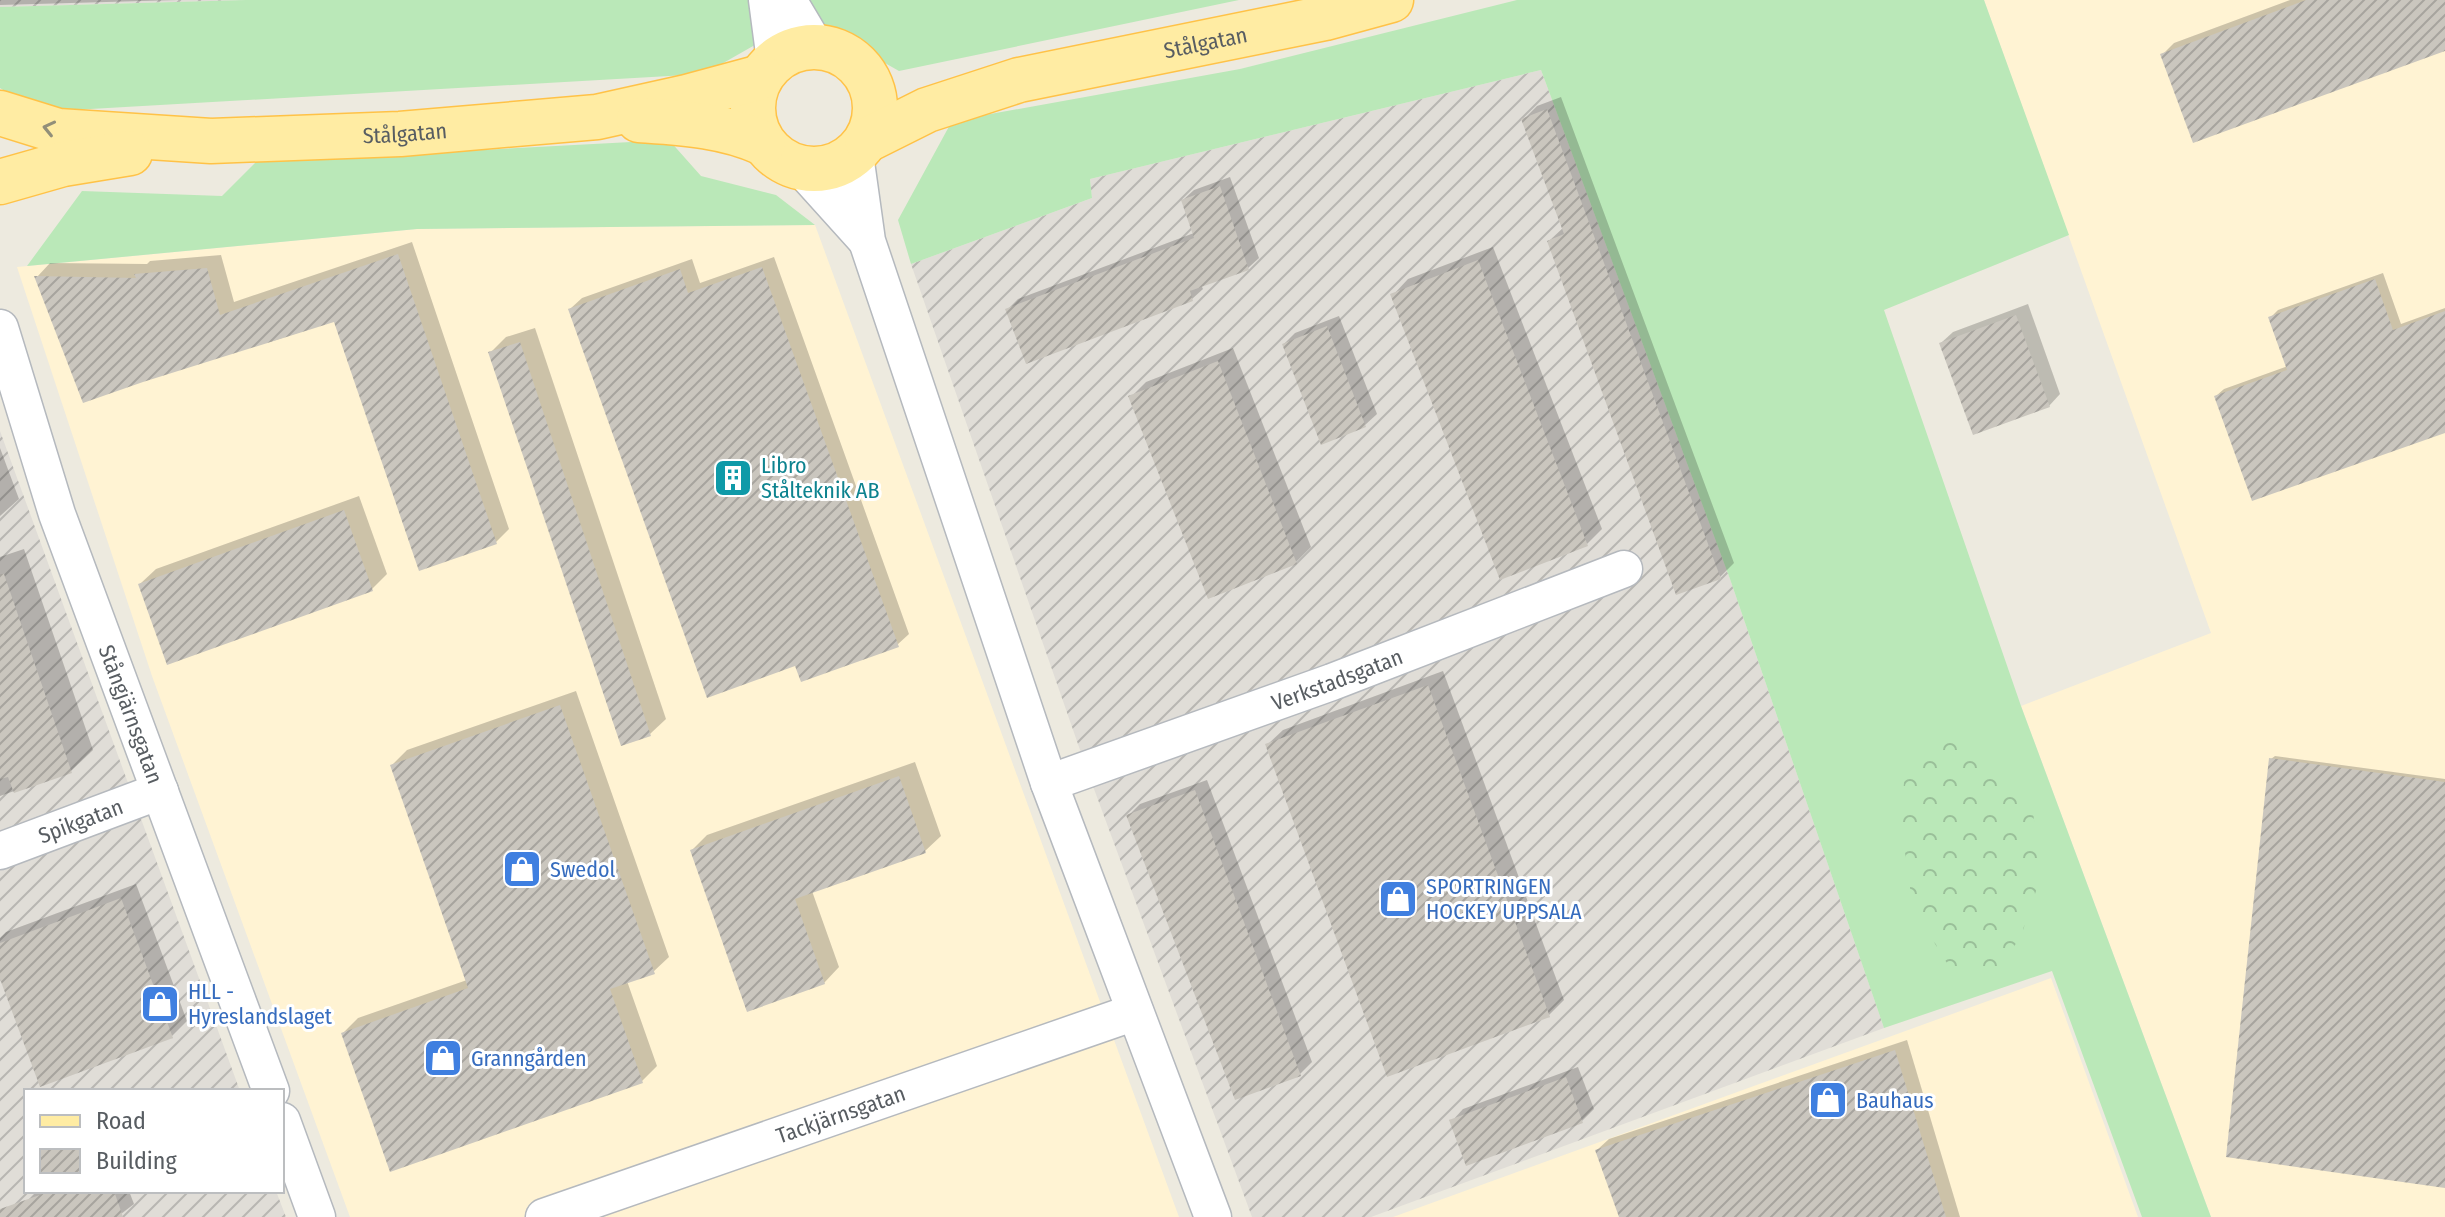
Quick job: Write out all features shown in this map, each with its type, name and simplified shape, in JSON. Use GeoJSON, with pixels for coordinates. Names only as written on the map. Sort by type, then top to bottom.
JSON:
{"type":"FeatureCollection","features":[{"type":"Feature","properties":{"kind":"main road","name":"Stålgatan"},"geometry":{"type":"LineString","coordinates":[[861,147],[927,110],[1019,80],[1325,18],[1391,0]]}},
{"type":"Feature","properties":{"kind":"main road"},"geometry":{"type":"LineString","coordinates":[[816,47],[838,52],[856,64],[867,76],[876,102],[874,122],[861,147],[838,165],[820,170],[802,169],[776,156],[763,143],[755,126],[753,97],[768,69],[794,50],[816,47]]}},
{"type":"Feature","properties":{"kind":"main road","name":"Stålgatan"},"geometry":{"type":"LineString","coordinates":[[0,114],[58,131],[211,141],[400,134],[597,117],[687,97],[768,69]]}},
{"type":"Feature","properties":{"kind":"main road","name":"Stålgatan"},"geometry":{"type":"LineString","coordinates":[[867,76],[910,83],[1019,80]]}},
{"type":"Feature","properties":{"kind":"main road"},"geometry":{"type":"LineString","coordinates":[[0,114],[8,129],[11,148],[8,166],[0,182]]}},
{"type":"Feature","properties":{"kind":"main road","name":"Stålgatan"},"geometry":{"type":"LineString","coordinates":[[597,117],[689,124],[742,133],[763,143]]}},
{"type":"Feature","properties":{"kind":"main road","name":"Stålgatan"},"geometry":{"type":"LineString","coordinates":[[0,182],[63,164],[211,141]]}},
{"type":"Feature","properties":{"kind":"street"},"geometry":{"type":"LineString","coordinates":[[767,0],[768,69]]}},
{"type":"Feature","properties":{"kind":"street"},"geometry":{"type":"LineString","coordinates":[[788,0],[816,47]]}},
{"type":"Feature","properties":{"kind":"street"},"geometry":{"type":"LineString","coordinates":[[861,147],[867,241],[1049,783],[1213,1217]]}},
{"type":"Feature","properties":{"kind":"street"},"geometry":{"type":"LineString","coordinates":[[802,169],[867,241]]}},
{"type":"Feature","properties":{"kind":"street","name":"Stångjärnsgatan"},"geometry":{"type":"LineString","coordinates":[[1,327],[57,514],[270,1089]]}},
{"type":"Feature","properties":{"kind":"street","name":"Verkstadsgatan"},"geometry":{"type":"LineString","coordinates":[[1049,783],[1332,682],[1624,569]]}},
{"type":"Feature","properties":{"kind":"street","name":"Spikgatan"},"geometry":{"type":"LineString","coordinates":[[0,851],[160,791]]}},
{"type":"Feature","properties":{"kind":"street","name":"Tackjärnsgatan"},"geometry":{"type":"LineString","coordinates":[[544,1217],[1135,1012]]}},
{"type":"Feature","properties":{"kind":"street"},"geometry":{"type":"LineString","coordinates":[[284,1126],[317,1217]]}},
{"type":"Feature","properties":{"kind":"shaded area"},"geometry":{"type":"Polygon","coordinates":[[[0,0],[246,0],[0,7],[0,0]]]}},
{"type":"Feature","properties":{"kind":"shaded area"},"geometry":{"type":"Polygon","coordinates":[[[1984,0],[2445,0],[2445,1217],[2211,1217],[2021,706],[2211,633],[1984,0]]]}},
{"type":"Feature","properties":{"kind":"shaded area"},"geometry":{"type":"Polygon","coordinates":[[[1541,70],[1730,579],[1884,1028],[1371,1217],[1252,1217],[1087,770],[911,264],[1092,198],[1090,179],[1541,70]]]}},
{"type":"Feature","properties":{"kind":"shaded area"},"geometry":{"type":"Polygon","coordinates":[[[815,225],[1179,1217],[350,1217],[152,676],[17,267],[417,229],[815,225]]]}},
{"type":"Feature","properties":{"kind":"shaded area"},"geometry":{"type":"Polygon","coordinates":[[[0,431],[239,1089],[24,1089],[24,1193],[277,1193],[286,1217],[0,1217],[0,431]]]}},
{"type":"Feature","properties":{"kind":"shaded area"},"geometry":{"type":"Polygon","coordinates":[[[2051,978],[2138,1217],[1393,1217],[1889,1037],[2051,978]]]}},
{"type":"Feature","properties":{"kind":"green space"},"geometry":{"type":"Polygon","coordinates":[[[246,0],[1239,0],[899,71],[804,17],[704,74],[38,112],[0,88],[0,7],[246,0]]]}},
{"type":"Feature","properties":{"kind":"green space"},"geometry":{"type":"Polygon","coordinates":[[[1517,0],[1984,0],[2069,235],[1884,310],[2021,706],[2211,1217],[2142,1217],[2052,971],[1884,1028],[1730,579],[1541,70],[1090,179],[1092,198],[911,264],[898,220],[952,121],[1240,69],[1517,0]]]}},
{"type":"Feature","properties":{"kind":"green space"},"geometry":{"type":"Polygon","coordinates":[[[669,140],[701,176],[776,195],[815,225],[417,229],[27,266],[82,191],[222,196],[256,162],[669,140]]]}},
{"type":"Feature","properties":{"kind":"green space"},"geometry":{"type":"Polygon","coordinates":[[[1926,740],[1974,745],[2033,812],[2041,876],[2021,936],[1995,975],[1953,973],[1913,908],[1901,825],[1905,767],[1926,740]]]}},
{"type":"Feature","properties":{"kind":"building"},"geometry":{"type":"Polygon","coordinates":[[[2306,0],[2445,0],[2445,51],[2193,143],[2160,54],[2306,0]]]}},
{"type":"Feature","properties":{"kind":"building"},"geometry":{"type":"Polygon","coordinates":[[[1547,109],[1721,579],[1676,595],[1547,241],[1564,234],[1521,119],[1547,109]]]}},
{"type":"Feature","properties":{"kind":"building"},"geometry":{"type":"Polygon","coordinates":[[[1220,186],[1249,270],[1190,291],[1193,301],[1026,364],[1005,309],[1194,238],[1181,200],[1220,186]]]}},
{"type":"Feature","properties":{"kind":"building"},"geometry":{"type":"Polygon","coordinates":[[[398,254],[497,544],[419,571],[334,322],[83,403],[34,276],[136,278],[134,274],[207,268],[220,315],[398,254]]]}},
{"type":"Feature","properties":{"kind":"building"},"geometry":{"type":"Polygon","coordinates":[[[1478,260],[1588,546],[1500,580],[1390,294],[1478,260]]]}},
{"type":"Feature","properties":{"kind":"building","name":"Libro Stålteknik AB"},"geometry":{"type":"Polygon","coordinates":[[[762,267],[899,647],[801,682],[795,666],[707,698],[568,309],[680,269],[688,293],[762,267]]]}},
{"type":"Feature","properties":{"kind":"building"},"geometry":{"type":"Polygon","coordinates":[[[2375,279],[2393,330],[2445,311],[2445,433],[2252,501],[2214,396],[2287,370],[2268,317],[2375,279]]]}},
{"type":"Feature","properties":{"kind":"building"},"geometry":{"type":"Polygon","coordinates":[[[2016,315],[2050,407],[1973,435],[1939,343],[2016,315]]]}},
{"type":"Feature","properties":{"kind":"building"},"geometry":{"type":"Polygon","coordinates":[[[1327,326],[1366,427],[1321,445],[1282,344],[1327,326]]]}},
{"type":"Feature","properties":{"kind":"building"},"geometry":{"type":"Polygon","coordinates":[[[520,342],[651,736],[621,746],[488,352],[520,342]]]}},
{"type":"Feature","properties":{"kind":"building"},"geometry":{"type":"Polygon","coordinates":[[[1218,361],[1297,564],[1208,599],[1128,396],[1218,361]]]}},
{"type":"Feature","properties":{"kind":"building"},"geometry":{"type":"Polygon","coordinates":[[[344,510],[373,591],[167,665],[138,584],[344,510]]]}},
{"type":"Feature","properties":{"kind":"building"},"geometry":{"type":"Polygon","coordinates":[[[0,574],[4,574],[72,773],[14,793],[8,777],[0,779],[0,574]]]}},
{"type":"Feature","properties":{"kind":"building"},"geometry":{"type":"Polygon","coordinates":[[[1428,685],[1550,1017],[1387,1077],[1265,744],[1428,685]]]}},
{"type":"Feature","properties":{"kind":"building","name":"Swedol"},"geometry":{"type":"Polygon","coordinates":[[[560,705],[655,974],[610,989],[643,1083],[390,1172],[341,1033],[468,988],[390,765],[560,705]]]}},
{"type":"Feature","properties":{"kind":"building"},"geometry":{"type":"Polygon","coordinates":[[[2269,758],[2445,782],[2445,1188],[2226,1157],[2269,758]]]}},
{"type":"Feature","properties":{"kind":"building"},"geometry":{"type":"Polygon","coordinates":[[[899,776],[926,853],[795,899],[825,984],[747,1012],[690,850],[899,776]]]}},
{"type":"Feature","properties":{"kind":"building"},"geometry":{"type":"Polygon","coordinates":[[[1195,790],[1301,1076],[1235,1100],[1126,815],[1195,790]]]}},
{"type":"Feature","properties":{"kind":"building"},"geometry":{"type":"Polygon","coordinates":[[[121,898],[173,1038],[40,1087],[0,979],[0,943],[121,898]]]}},
{"type":"Feature","properties":{"kind":"building","name":"Bauhaus"},"geometry":{"type":"Polygon","coordinates":[[[1895,1050],[1946,1217],[1619,1217],[1595,1150],[1895,1050]]]}},
{"type":"Feature","properties":{"kind":"building"},"geometry":{"type":"Polygon","coordinates":[[[1566,1077],[1583,1123],[1466,1166],[1449,1120],[1566,1077]]]}},
{"type":"Feature","properties":{"kind":"building"},"geometry":{"type":"Polygon","coordinates":[[[45,1193],[115,1193],[123,1217],[0,1217],[0,1209],[45,1193]]]}},
{"type":"Feature","properties":{"kind":"place","name":"Libro Stålteknik AB"},"geometry":{"type":"Point","coordinates":[733,478]}},
{"type":"Feature","properties":{"kind":"place","name":"Swedol"},"geometry":{"type":"Point","coordinates":[522,869]}},
{"type":"Feature","properties":{"kind":"place","name":"SPORTRINGEN HOCKEY UPPSALA"},"geometry":{"type":"Point","coordinates":[1398,899]}},
{"type":"Feature","properties":{"kind":"place","name":"HLL - Hyreslandslaget"},"geometry":{"type":"Point","coordinates":[160,1004]}},
{"type":"Feature","properties":{"kind":"place","name":"Granngården"},"geometry":{"type":"Point","coordinates":[443,1058]}},
{"type":"Feature","properties":{"kind":"place","name":"Bauhaus"},"geometry":{"type":"Point","coordinates":[1828,1100]}}]}
